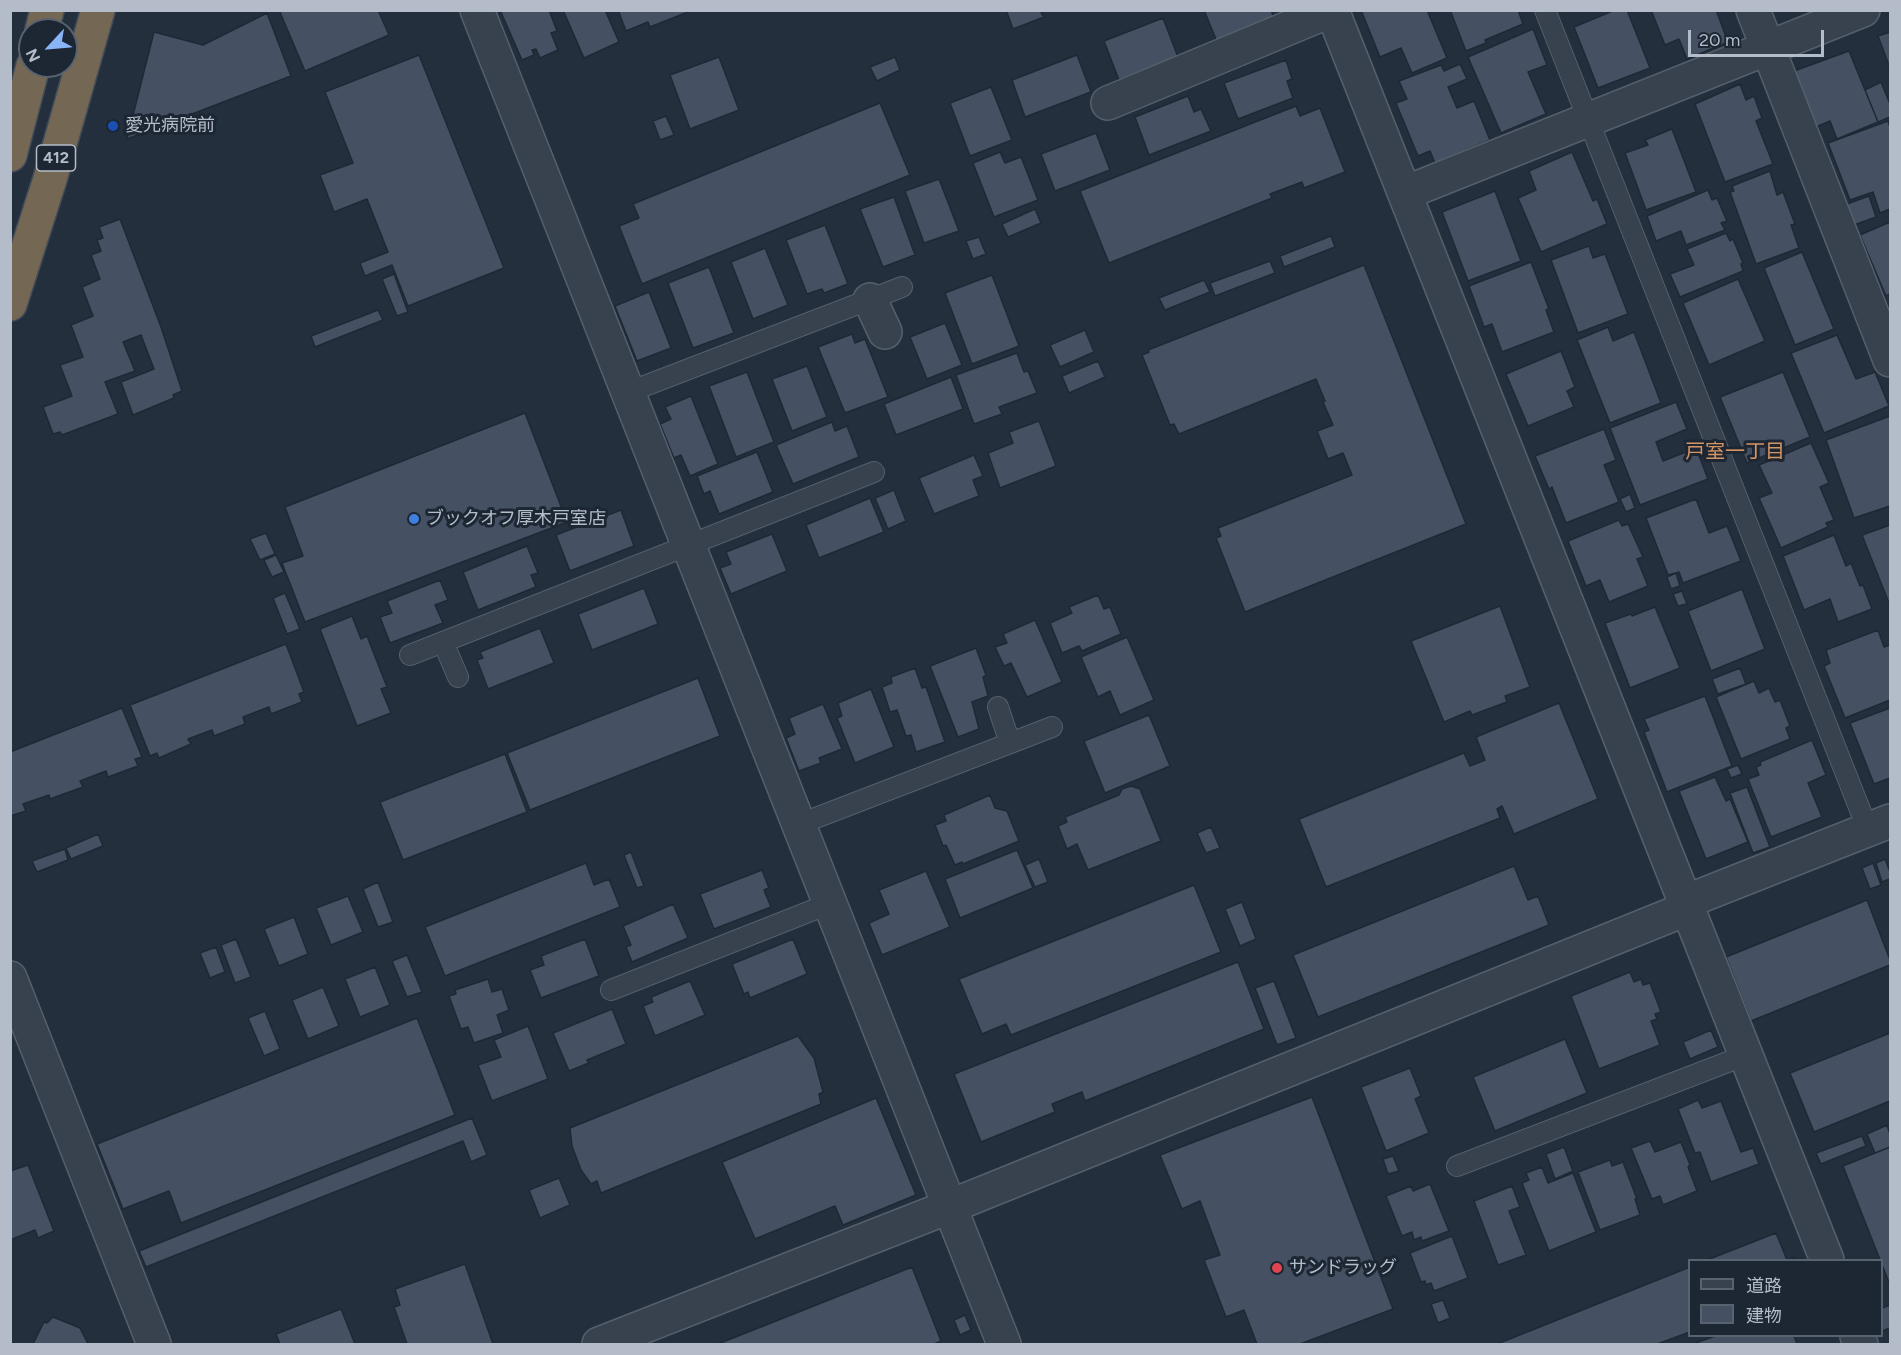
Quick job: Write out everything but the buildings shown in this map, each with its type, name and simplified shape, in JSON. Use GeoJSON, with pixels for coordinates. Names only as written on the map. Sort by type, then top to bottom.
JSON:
{"type":"FeatureCollection","features":[{"type":"Feature","properties":{"kind":"highway","name":"412"},"geometry":{"type":"LineString","coordinates":[[10,304],[50,179],[98,10]]}},
{"type":"Feature","properties":{"kind":"highway","name":"412"},"geometry":{"type":"LineString","coordinates":[[10,155],[30,78]]}},
{"type":"Feature","properties":{"kind":"street"},"geometry":{"type":"LineString","coordinates":[[477,10],[1004,1344]]}},
{"type":"Feature","properties":{"kind":"street"},"geometry":{"type":"LineString","coordinates":[[1108,103],[1332,10],[1827,1259]]}},
{"type":"Feature","properties":{"kind":"street"},"geometry":{"type":"LineString","coordinates":[[1753,10],[1890,360]]}},
{"type":"Feature","properties":{"kind":"street"},"geometry":{"type":"LineString","coordinates":[[1405,193],[1863,10]]}},
{"type":"Feature","properties":{"kind":"street"},"geometry":{"type":"LineString","coordinates":[[870,300],[885,332]]}},
{"type":"Feature","properties":{"kind":"street"},"geometry":{"type":"LineString","coordinates":[[599,1344],[951,1206],[1676,914],[1686,903],[1879,826]]}},
{"type":"Feature","properties":{"kind":"street"},"geometry":{"type":"LineString","coordinates":[[10,978],[154,1344]]}},
{"type":"Feature","properties":{"kind":"lane"},"geometry":{"type":"LineString","coordinates":[[1545,10],[1588,120],[1879,826]]}},
{"type":"Feature","properties":{"kind":"lane"},"geometry":{"type":"LineString","coordinates":[[628,392],[902,287]]}},
{"type":"Feature","properties":{"kind":"lane"},"geometry":{"type":"LineString","coordinates":[[410,655],[874,472]]}},
{"type":"Feature","properties":{"kind":"lane"},"geometry":{"type":"LineString","coordinates":[[443,642],[458,677]]}},
{"type":"Feature","properties":{"kind":"lane"},"geometry":{"type":"LineString","coordinates":[[998,707],[1010,743]]}},
{"type":"Feature","properties":{"kind":"lane"},"geometry":{"type":"LineString","coordinates":[[800,824],[1052,727]]}},
{"type":"Feature","properties":{"kind":"lane"},"geometry":{"type":"LineString","coordinates":[[611,990],[831,903]]}},
{"type":"Feature","properties":{"kind":"lane"},"geometry":{"type":"LineString","coordinates":[[1457,1167],[1746,1055]]}},
{"type":"Feature","properties":{"kind":"place","name":"愛光病院前"},"geometry":{"type":"Point","coordinates":[113,126]}},
{"type":"Feature","properties":{"kind":"place","name":"ブックオフ厚木戸室店"},"geometry":{"type":"Point","coordinates":[414,519]}},
{"type":"Feature","properties":{"kind":"place","name":"サンドラッグ"},"geometry":{"type":"Point","coordinates":[1277,1268]}},
{"type":"Feature","properties":{"kind":"district","name":"戸室一丁目"},"geometry":{"type":"Point","coordinates":[1735,452]}}]}
